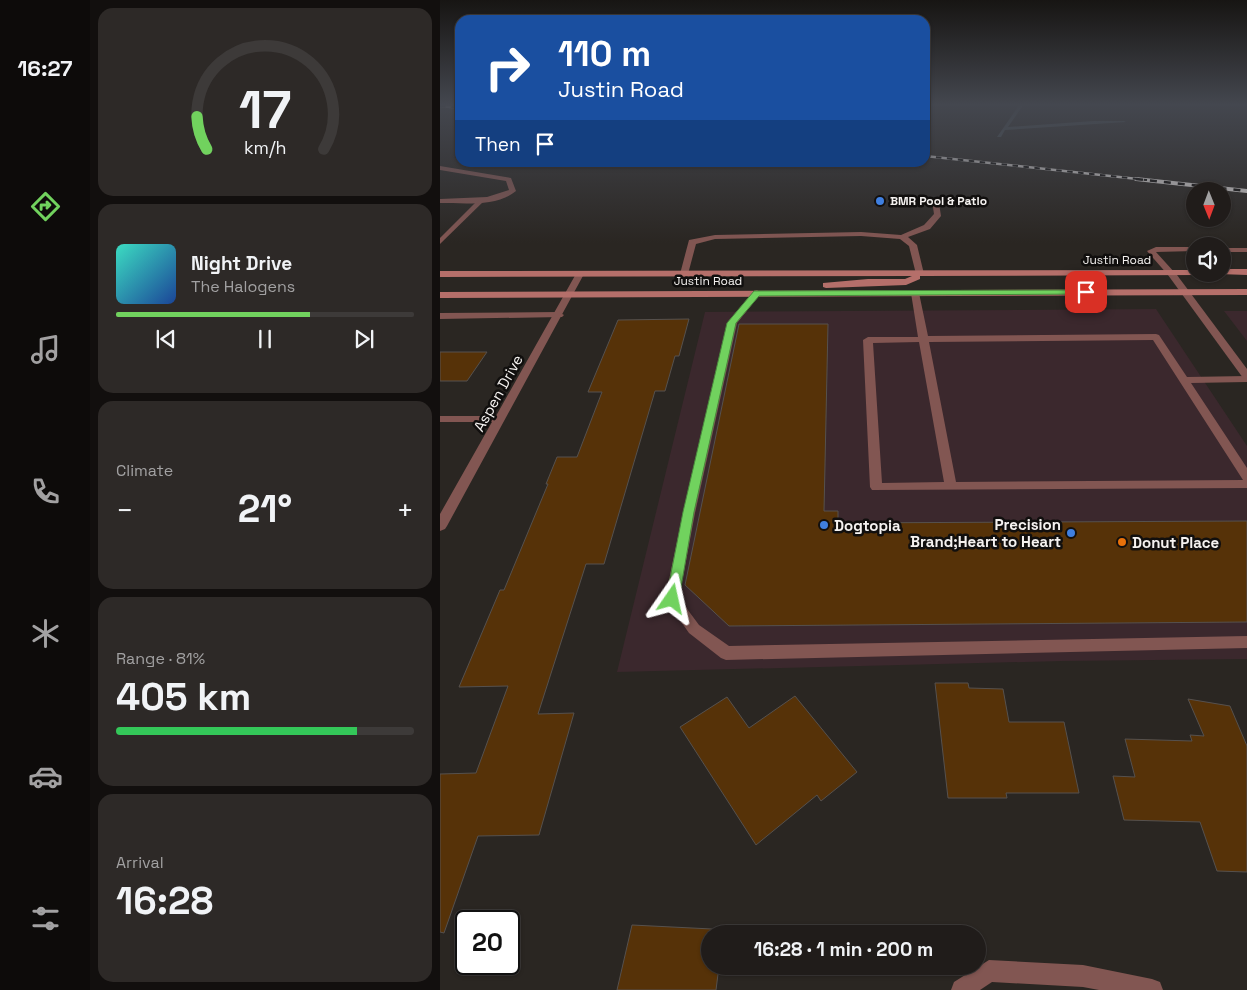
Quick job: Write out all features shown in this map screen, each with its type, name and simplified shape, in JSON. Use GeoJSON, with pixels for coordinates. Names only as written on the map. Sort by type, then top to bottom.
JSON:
{"type":"FeatureCollection","features":[{"type":"Feature","properties":{"kind":"main road","name":"Justin Road"},"geometry":{"type":"LineString","coordinates":[[440,274],[1186,272]]}},
{"type":"Feature","properties":{"kind":"main road"},"geometry":{"type":"LineString","coordinates":[[1231,272],[1247,272]]}},
{"type":"Feature","properties":{"kind":"main road"},"geometry":{"type":"LineString","coordinates":[[757,293],[868,282],[906,282],[915,279],[920,274]]}},
{"type":"Feature","properties":{"kind":"main road","name":"Justin Road"},"geometry":{"type":"LineString","coordinates":[[440,296],[1247,292]]}},
{"type":"Feature","properties":{"kind":"street"},"geometry":{"type":"LineString","coordinates":[[440,168],[510,179],[513,191],[503,197],[440,201]]}},
{"type":"Feature","properties":{"kind":"street"},"geometry":{"type":"LineString","coordinates":[[440,242],[482,199]]}},
{"type":"Feature","properties":{"kind":"street"},"geometry":{"type":"LineString","coordinates":[[684,274],[692,242],[715,237],[861,234],[902,237],[927,228],[938,214],[935,203]]}},
{"type":"Feature","properties":{"kind":"street"},"geometry":{"type":"LineString","coordinates":[[902,237],[913,245],[920,274]]}},
{"type":"Feature","properties":{"kind":"street"},"geometry":{"type":"LineString","coordinates":[[1186,250],[1156,249],[1151,251],[1171,273],[1247,378]]}},
{"type":"Feature","properties":{"kind":"street"},"geometry":{"type":"LineString","coordinates":[[1231,250],[1247,250]]}},
{"type":"Feature","properties":{"kind":"street","name":"Aspen Drive"},"geometry":{"type":"LineString","coordinates":[[440,526],[559,315],[580,274]]}},
{"type":"Feature","properties":{"kind":"street"},"geometry":{"type":"LineString","coordinates":[[757,293],[732,323],[688,512],[672,599],[694,629],[726,653],[1247,642]]}},
{"type":"Feature","properties":{"kind":"street"},"geometry":{"type":"LineString","coordinates":[[915,293],[951,486]]}},
{"type":"Feature","properties":{"kind":"street"},"geometry":{"type":"LineString","coordinates":[[440,316],[559,315]]}},
{"type":"Feature","properties":{"kind":"street"},"geometry":{"type":"LineString","coordinates":[[1247,477],[1156,337],[868,340],[876,487],[1247,484]]}},
{"type":"Feature","properties":{"kind":"street"},"geometry":{"type":"LineString","coordinates":[[1184,380],[1247,378]]}},
{"type":"Feature","properties":{"kind":"street"},"geometry":{"type":"LineString","coordinates":[[440,419],[500,419]]}},
{"type":"Feature","properties":{"kind":"street"},"geometry":{"type":"LineString","coordinates":[[962,990],[989,971],[1084,976],[1152,990]]}},
{"type":"Feature","properties":{"kind":"shaded area"},"geometry":{"type":"Polygon","coordinates":[[[1156,309],[1247,446],[1247,659],[1062,661],[617,672],[705,312],[1156,309]]]}},
{"type":"Feature","properties":{"kind":"shaded area"},"geometry":{"type":"Polygon","coordinates":[[[1224,311],[1247,311],[1247,341],[1224,311]]]}},
{"type":"Feature","properties":{"kind":"building"},"geometry":{"type":"Polygon","coordinates":[[[689,319],[679,356],[675,356],[665,391],[655,391],[604,564],[586,564],[538,714],[574,713],[539,835],[478,836],[444,933],[440,932],[440,774],[476,773],[508,686],[459,687],[500,590],[504,590],[548,484],[546,484],[557,457],[577,457],[602,392],[588,392],[618,320],[689,319]]]}},
{"type":"Feature","properties":{"kind":"building"},"geometry":{"type":"Polygon","coordinates":[[[739,324],[828,324],[824,511],[838,511],[838,523],[1247,521],[1247,622],[729,626],[685,585],[739,324]]]}},
{"type":"Feature","properties":{"kind":"building"},"geometry":{"type":"Polygon","coordinates":[[[440,352],[487,352],[467,381],[440,381],[440,352]]]}},
{"type":"Feature","properties":{"kind":"building"},"geometry":{"type":"Polygon","coordinates":[[[935,683],[968,683],[969,688],[1003,689],[1009,722],[1064,722],[1079,793],[1006,793],[1007,798],[948,798],[935,683]]]}},
{"type":"Feature","properties":{"kind":"building"},"geometry":{"type":"Polygon","coordinates":[[[795,696],[857,772],[821,801],[817,795],[756,845],[680,727],[727,697],[749,728],[795,696]]]}},
{"type":"Feature","properties":{"kind":"building"},"geometry":{"type":"Polygon","coordinates":[[[1188,699],[1230,706],[1247,746],[1247,872],[1217,871],[1200,822],[1124,820],[1113,776],[1135,777],[1125,739],[1192,741],[1190,735],[1204,736],[1188,699]]]}},
{"type":"Feature","properties":{"kind":"building"},"geometry":{"type":"Polygon","coordinates":[[[632,925],[701,928],[701,975],[718,975],[716,990],[617,990],[632,925]]]}},
{"type":"Feature","properties":{"kind":"railway"},"geometry":{"type":"LineString","coordinates":[[930,157],[1147,180]]}},
{"type":"Feature","properties":{"kind":"railway"},"geometry":{"type":"LineString","coordinates":[[1136,179],[1247,191]]}},
{"type":"Feature","properties":{"kind":"place","name":"BMR Pool & Patio"},"geometry":{"type":"Point","coordinates":[880,201]}},
{"type":"Feature","properties":{"kind":"place","name":"Dogtopia"},"geometry":{"type":"Point","coordinates":[824,525]}},
{"type":"Feature","properties":{"kind":"place","name":"Precision Brand;Heart to Heart"},"geometry":{"type":"Point","coordinates":[1071,533]}},
{"type":"Feature","properties":{"kind":"place","name":"Donut Place"},"geometry":{"type":"Point","coordinates":[1122,542]}},
{"type":"Feature","properties":{"kind":"route"},"geometry":{"type":"LineString","coordinates":[[672,599],[688,512],[732,323],[757,293],[1086,292]]}}]}
